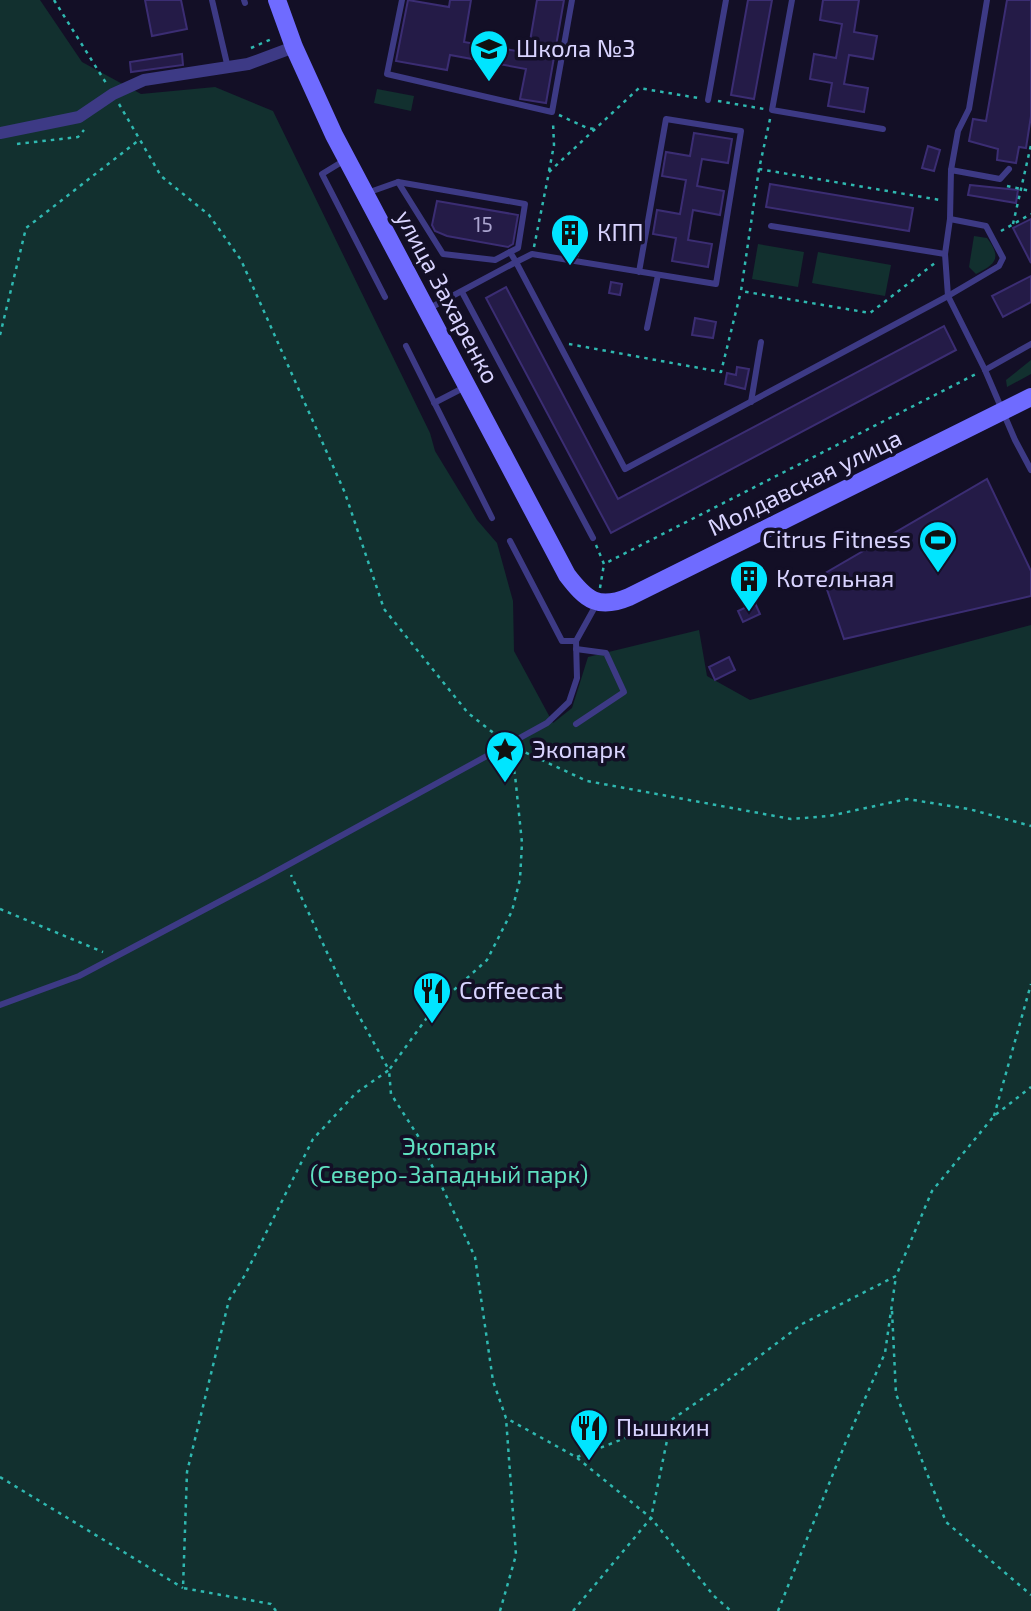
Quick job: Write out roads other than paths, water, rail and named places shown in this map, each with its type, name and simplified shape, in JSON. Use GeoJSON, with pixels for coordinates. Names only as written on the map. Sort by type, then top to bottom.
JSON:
{"type":"FeatureCollection","features":[{"type":"Feature","properties":{"kind":"street","name":"улица Захаренко"},"geometry":{"type":"LineString","coordinates":[[277,0],[291,39],[346,159],[567,575],[580,592],[597,603]]}},
{"type":"Feature","properties":{"kind":"street"},"geometry":{"type":"LineString","coordinates":[[0,132],[79,117],[113,94],[144,80],[248,64],[291,39]]}},
{"type":"Feature","properties":{"kind":"street","name":"Молдавская улица"},"geometry":{"type":"LineString","coordinates":[[597,603],[614,604],[629,597],[1031,397]]}},
{"type":"Feature","properties":{"kind":"lane"},"geometry":{"type":"LineString","coordinates":[[212,0],[228,68]]}},
{"type":"Feature","properties":{"kind":"lane"},"geometry":{"type":"LineString","coordinates":[[402,0],[387,74],[552,112],[572,0]]}},
{"type":"Feature","properties":{"kind":"lane"},"geometry":{"type":"LineString","coordinates":[[708,100],[726,0]]}},
{"type":"Feature","properties":{"kind":"lane"},"geometry":{"type":"LineString","coordinates":[[792,0],[772,110],[883,129]]}},
{"type":"Feature","properties":{"kind":"lane"},"geometry":{"type":"LineString","coordinates":[[987,0],[969,109],[958,131],[951,170],[950,219],[945,254],[948,296],[1031,470]]}},
{"type":"Feature","properties":{"kind":"lane"},"geometry":{"type":"LineString","coordinates":[[427,310],[532,254],[639,272],[716,284],[741,131],[666,119],[639,272]]}},
{"type":"Feature","properties":{"kind":"lane"},"geometry":{"type":"LineString","coordinates":[[346,159],[322,174],[385,297]]}},
{"type":"Feature","properties":{"kind":"lane"},"geometry":{"type":"LineString","coordinates":[[951,170],[1000,179],[1009,169]]}},
{"type":"Feature","properties":{"kind":"lane"},"geometry":{"type":"LineString","coordinates":[[365,193],[398,182],[525,204],[518,248],[495,260],[443,254],[398,182]]}},
{"type":"Feature","properties":{"kind":"lane"},"geometry":{"type":"LineString","coordinates":[[510,252],[625,469],[999,266],[1003,258],[986,226],[950,219]]}},
{"type":"Feature","properties":{"kind":"lane"},"geometry":{"type":"LineString","coordinates":[[771,226],[945,254]]}},
{"type":"Feature","properties":{"kind":"lane"},"geometry":{"type":"LineString","coordinates":[[647,328],[658,275]]}},
{"type":"Feature","properties":{"kind":"lane"},"geometry":{"type":"LineString","coordinates":[[463,292],[593,538]]}},
{"type":"Feature","properties":{"kind":"lane"},"geometry":{"type":"LineString","coordinates":[[751,402],[761,341]]}},
{"type":"Feature","properties":{"kind":"lane"},"geometry":{"type":"LineString","coordinates":[[985,370],[1031,344]]}},
{"type":"Feature","properties":{"kind":"lane"},"geometry":{"type":"LineString","coordinates":[[405,346],[492,518]]}},
{"type":"Feature","properties":{"kind":"lane"},"geometry":{"type":"LineString","coordinates":[[434,403],[467,386]]}},
{"type":"Feature","properties":{"kind":"lane"},"geometry":{"type":"LineString","coordinates":[[1024,456],[1031,463]]}},
{"type":"Feature","properties":{"kind":"lane"},"geometry":{"type":"LineString","coordinates":[[510,541],[562,641],[606,653],[624,692],[576,724]]}},
{"type":"Feature","properties":{"kind":"lane"},"geometry":{"type":"LineString","coordinates":[[0,1005],[79,976],[547,723],[569,702],[577,678],[576,645],[597,603]]}},
{"type":"Feature","properties":{"kind":"place","name":"Школа №3"},"geometry":{"type":"Point","coordinates":[489,83]}},
{"type":"Feature","properties":{"kind":"place","name":"КПП"},"geometry":{"type":"Point","coordinates":[570,267]}},
{"type":"Feature","properties":{"kind":"place","name":"Citrus Fitness"},"geometry":{"type":"Point","coordinates":[938,574]}},
{"type":"Feature","properties":{"kind":"place","name":"Котельная"},"geometry":{"type":"Point","coordinates":[749,613]}},
{"type":"Feature","properties":{"kind":"place","name":"Экопарк"},"geometry":{"type":"Point","coordinates":[505,784]}},
{"type":"Feature","properties":{"kind":"place","name":"Coffeecat"},"geometry":{"type":"Point","coordinates":[432,1025]}},
{"type":"Feature","properties":{"kind":"place","name":"Пышкин"},"geometry":{"type":"Point","coordinates":[589,1462]}},
{"type":"Feature","properties":{"kind":"park label","name":"Экопарк (Северо-Западный парк)"},"geometry":{"type":"Point","coordinates":[449,1161]}}]}
